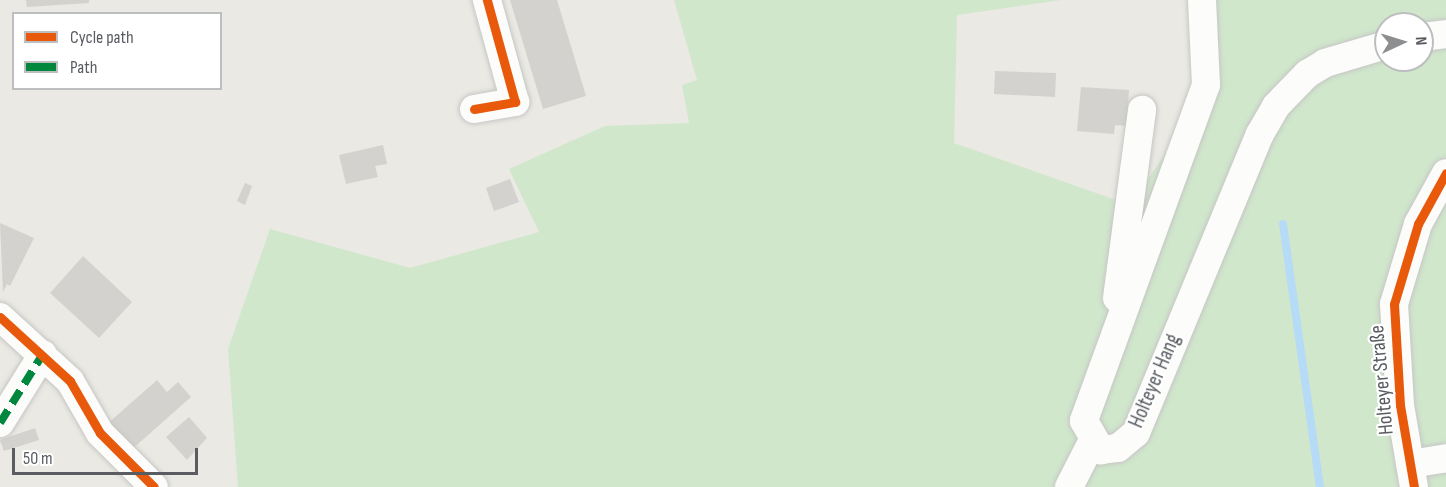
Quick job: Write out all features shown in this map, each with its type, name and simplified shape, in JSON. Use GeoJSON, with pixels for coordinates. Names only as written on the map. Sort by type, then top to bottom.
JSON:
{"type":"FeatureCollection","features":[{"type":"Feature","properties":{"kind":"street"},"geometry":{"type":"LineString","coordinates":[[474,109],[515,102],[487,0]]}},
{"type":"Feature","properties":{"kind":"street"},"geometry":{"type":"LineString","coordinates":[[1069,487],[1092,442],[1084,421],[1206,85],[1203,0]]}},
{"type":"Feature","properties":{"kind":"street","name":"Holteyer Hang"},"geometry":{"type":"LineString","coordinates":[[1092,442],[1101,450],[1118,448],[1136,433],[1260,134],[1276,106],[1307,74],[1325,63],[1374,49]]}},
{"type":"Feature","properties":{"kind":"street"},"geometry":{"type":"LineString","coordinates":[[1111,348],[1142,110]]}},
{"type":"Feature","properties":{"kind":"street","name":"Holteyer Straße"},"geometry":{"type":"LineString","coordinates":[[1412,476],[1394,348],[1394,304],[1418,224],[1446,172]]}},
{"type":"Feature","properties":{"kind":"street"},"geometry":{"type":"LineString","coordinates":[[0,317],[70,381],[100,433],[154,487]]}},
{"type":"Feature","properties":{"kind":"street"},"geometry":{"type":"LineString","coordinates":[[0,423],[43,354]]}},
{"type":"Feature","properties":{"kind":"street"},"geometry":{"type":"LineString","coordinates":[[1412,476],[1446,458]]}},
{"type":"Feature","properties":{"kind":"green space"},"geometry":{"type":"Polygon","coordinates":[[[674,0],[1061,0],[957,15],[954,143],[1130,205],[1210,89],[1207,0],[1446,0],[1446,32],[1434,28],[1434,12],[1374,12],[1374,50],[1293,88],[1374,52],[1374,72],[1434,72],[1434,37],[1446,35],[1446,162],[1394,272],[1407,487],[238,487],[228,349],[270,229],[410,268],[539,232],[509,169],[605,126],[689,123],[682,85],[697,80],[674,0]]]}},
{"type":"Feature","properties":{"kind":"green space"},"geometry":{"type":"Polygon","coordinates":[[[1446,184],[1446,487],[1422,487],[1404,304],[1446,184]]]}},
{"type":"Feature","properties":{"kind":"building"},"geometry":{"type":"Polygon","coordinates":[[[26,0],[89,0],[89,3],[27,7],[26,0]]]}},
{"type":"Feature","properties":{"kind":"building"},"geometry":{"type":"Polygon","coordinates":[[[510,0],[557,0],[586,96],[543,109],[510,0]]]}},
{"type":"Feature","properties":{"kind":"building"},"geometry":{"type":"Polygon","coordinates":[[[995,71],[1056,73],[1055,97],[994,94],[995,71]]]}},
{"type":"Feature","properties":{"kind":"building"},"geometry":{"type":"Polygon","coordinates":[[[1081,87],[1129,90],[1127,126],[1115,125],[1114,134],[1077,131],[1081,87]]]}},
{"type":"Feature","properties":{"kind":"building"},"geometry":{"type":"Polygon","coordinates":[[[383,145],[387,164],[375,166],[378,177],[346,184],[339,155],[383,145]]]}},
{"type":"Feature","properties":{"kind":"building"},"geometry":{"type":"Polygon","coordinates":[[[510,179],[519,202],[494,211],[486,188],[510,179]]]}},
{"type":"Feature","properties":{"kind":"building"},"geometry":{"type":"Polygon","coordinates":[[[245,183],[252,186],[245,205],[237,201],[245,183]]]}},
{"type":"Feature","properties":{"kind":"building"},"geometry":{"type":"Polygon","coordinates":[[[0,223],[34,238],[10,286],[7,284],[3,292],[0,223]]]}},
{"type":"Feature","properties":{"kind":"building"},"geometry":{"type":"Polygon","coordinates":[[[83,256],[132,302],[99,338],[50,293],[83,256]]]}},
{"type":"Feature","properties":{"kind":"building"},"geometry":{"type":"Polygon","coordinates":[[[157,380],[167,392],[178,382],[191,397],[129,452],[106,425],[157,380]]]}},
{"type":"Feature","properties":{"kind":"building"},"geometry":{"type":"Polygon","coordinates":[[[189,417],[207,438],[187,460],[166,437],[189,417]]]}},
{"type":"Feature","properties":{"kind":"building"},"geometry":{"type":"Polygon","coordinates":[[[35,428],[39,440],[4,451],[0,440],[35,428]]]}},
{"type":"Feature","properties":{"kind":"waterway"},"geometry":{"type":"LineString","coordinates":[[1283,224],[1320,487]]}},
{"type":"Feature","properties":{"kind":"marked path"},"geometry":{"type":"LineString","coordinates":[[0,423],[43,354]]}},
{"type":"Feature","properties":{"kind":"cycle path"},"geometry":{"type":"LineString","coordinates":[[474,109],[515,102],[487,0]]}},
{"type":"Feature","properties":{"kind":"cycle path"},"geometry":{"type":"LineString","coordinates":[[1414,487],[1400,405],[1394,304],[1418,224],[1446,173]]}},
{"type":"Feature","properties":{"kind":"cycle path"},"geometry":{"type":"LineString","coordinates":[[0,317],[70,381],[100,433],[154,487]]}}]}
